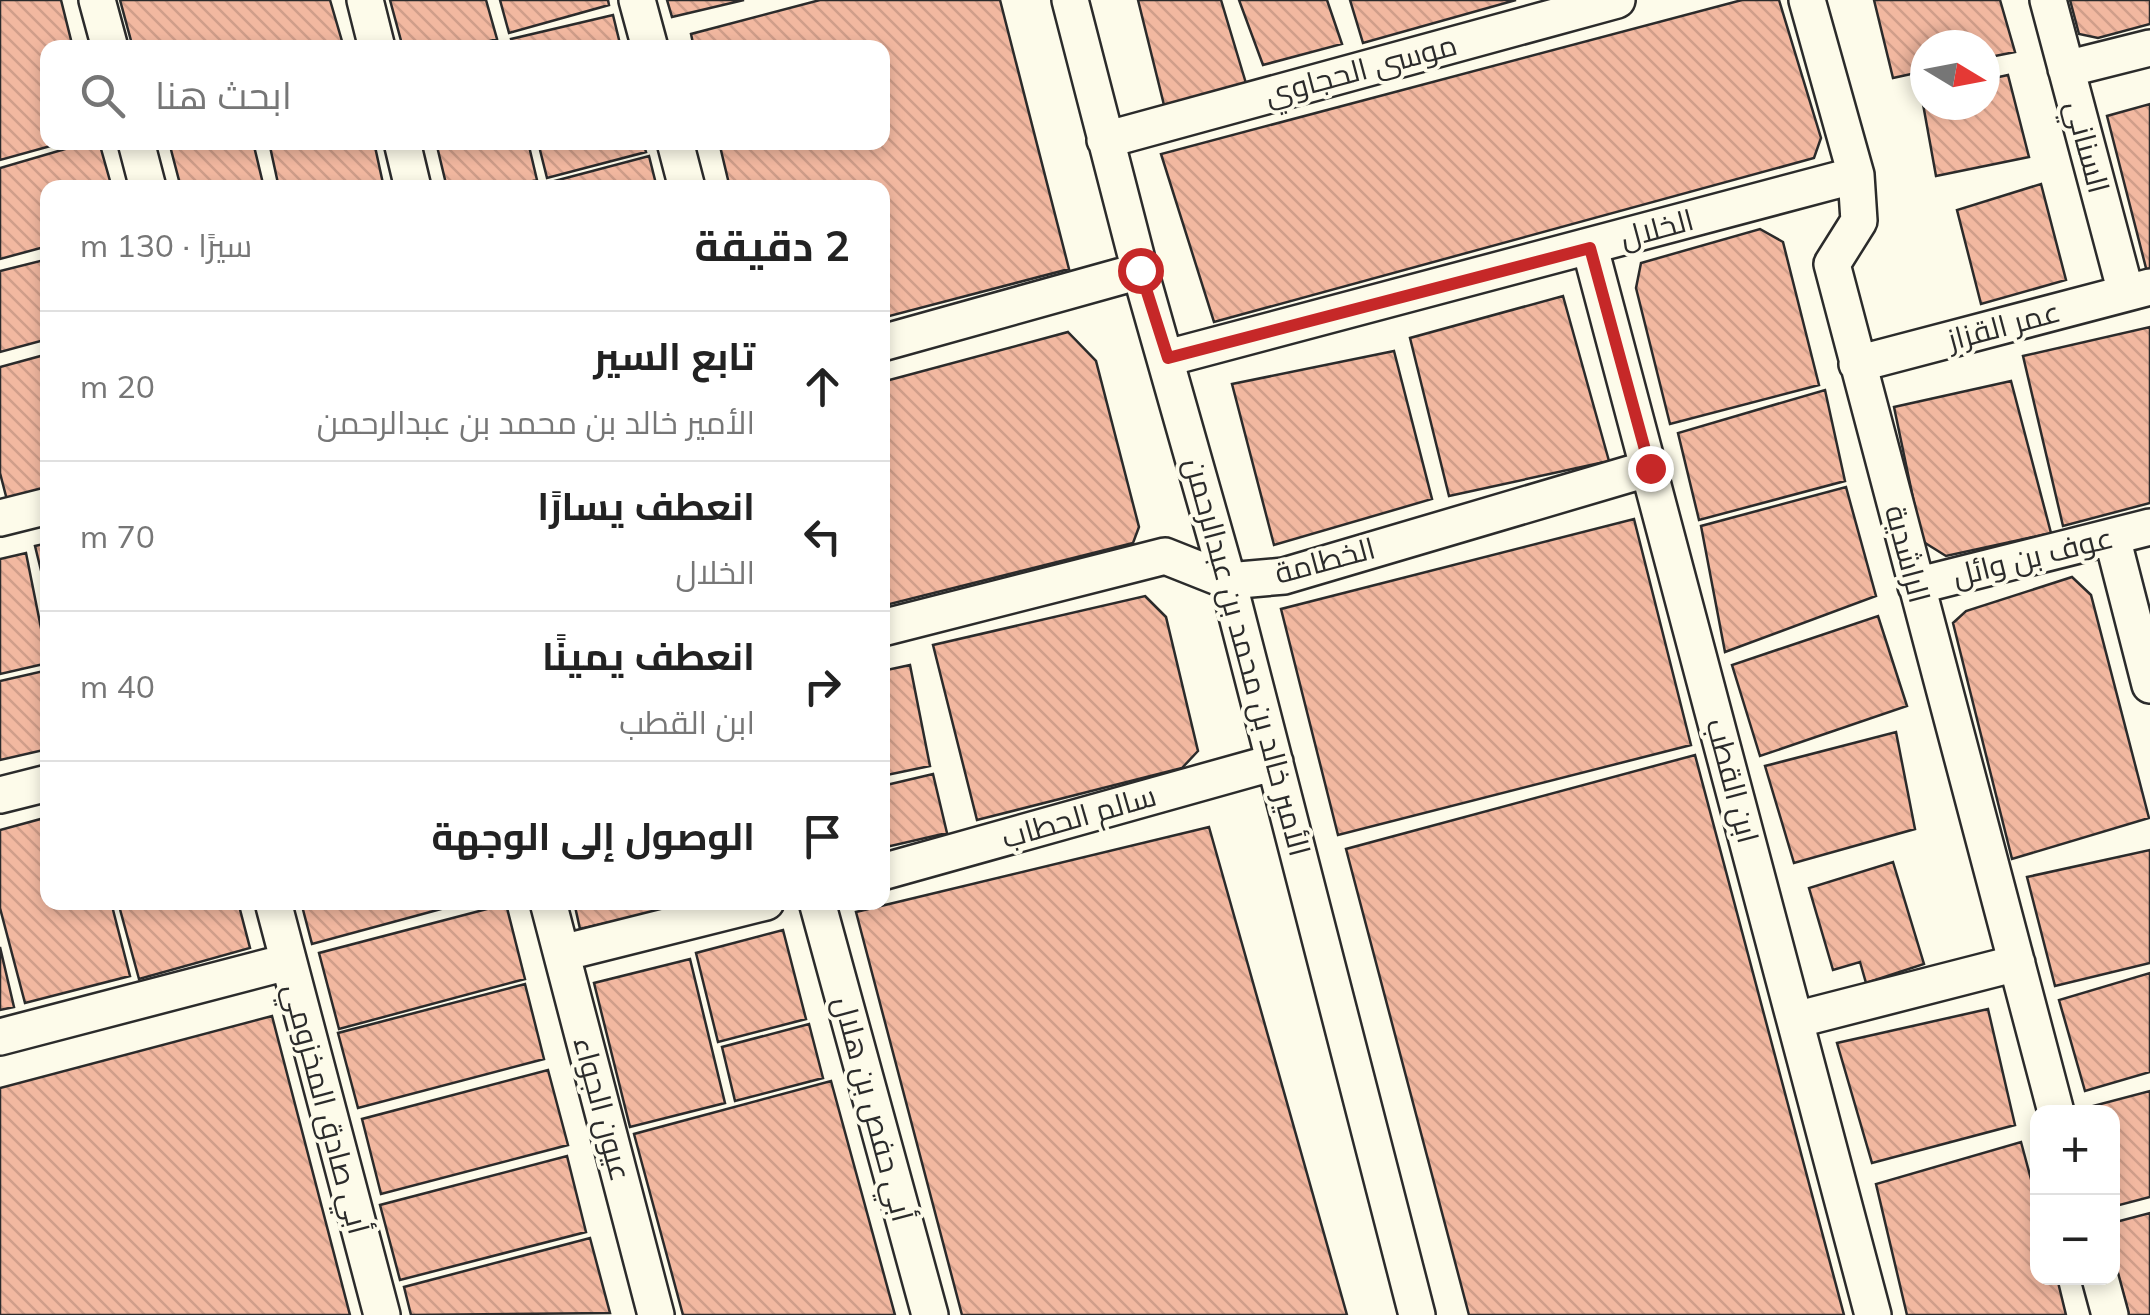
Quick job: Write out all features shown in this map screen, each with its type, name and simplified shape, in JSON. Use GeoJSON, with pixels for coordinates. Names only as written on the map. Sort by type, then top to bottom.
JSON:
{"type":"FeatureCollection","features":[{"type":"Feature","properties":{"kind":"street"},"geometry":{"type":"LineString","coordinates":[[97,0],[108,40]]}},
{"type":"Feature","properties":{"kind":"street"},"geometry":{"type":"LineString","coordinates":[[366,0],[376,40]]}},
{"type":"Feature","properties":{"kind":"street"},"geometry":{"type":"LineString","coordinates":[[637,0],[648,40]]}},
{"type":"Feature","properties":{"kind":"street","name":"الأمير خالد بن محمد بن عبدالرحمن"},"geometry":{"type":"LineString","coordinates":[[1070,0],[1140,270],[1228,581],[1417,1315]]}},
{"type":"Feature","properties":{"kind":"street","name":"الراشدية"},"geometry":{"type":"LineString","coordinates":[[1807,0],[1856,175],[1859,221],[1832,264],[2054,1105]]}},
{"type":"Feature","properties":{"kind":"street","name":"السناني"},"geometry":{"type":"LineString","coordinates":[[2048,0],[2066,69],[2138,290]]}},
{"type":"Feature","properties":{"kind":"street","name":"موسى الحجاوي"},"geometry":{"type":"LineString","coordinates":[[1105,140],[1596,3]]}},
{"type":"Feature","properties":{"kind":"street"},"geometry":{"type":"LineString","coordinates":[[2066,69],[2150,48]]}},
{"type":"Feature","properties":{"kind":"street"},"geometry":{"type":"LineString","coordinates":[[138,150],[146,180]]}},
{"type":"Feature","properties":{"kind":"street"},"geometry":{"type":"LineString","coordinates":[[404,150],[411,180]]}},
{"type":"Feature","properties":{"kind":"street"},"geometry":{"type":"LineString","coordinates":[[677,150],[684,180]]}},
{"type":"Feature","properties":{"kind":"street","name":"الخلال"},"geometry":{"type":"LineString","coordinates":[[1168,358],[1856,175]]}},
{"type":"Feature","properties":{"kind":"street","name":"ابن القطب"},"geometry":{"type":"LineString","coordinates":[[1590,248],[1872,1315]]}},
{"type":"Feature","properties":{"kind":"street"},"geometry":{"type":"LineString","coordinates":[[890,341],[1140,270]]}},
{"type":"Feature","properties":{"kind":"street","name":"عمر القزاز"},"geometry":{"type":"LineString","coordinates":[[1856,364],[2138,290]]}},
{"type":"Feature","properties":{"kind":"street","name":"الخطامة"},"geometry":{"type":"LineString","coordinates":[[890,626],[1165,556],[1228,581],[1284,576],[1650,468]]}},
{"type":"Feature","properties":{"kind":"street"},"geometry":{"type":"LineString","coordinates":[[0,518],[40,508]]}},
{"type":"Feature","properties":{"kind":"street","name":"عوف بن وائل"},"geometry":{"type":"LineString","coordinates":[[1916,586],[2150,527]]}},
{"type":"Feature","properties":{"kind":"street"},"geometry":{"type":"LineString","coordinates":[[2112,537],[2150,685]]}},
{"type":"Feature","properties":{"kind":"street","name":"سالم الحطاب"},"geometry":{"type":"LineString","coordinates":[[890,870],[1275,762]]}},
{"type":"Feature","properties":{"kind":"street"},"geometry":{"type":"LineString","coordinates":[[0,795],[40,784]]}},
{"type":"Feature","properties":{"kind":"street","name":"أبي صادق المخزومي"},"geometry":{"type":"LineString","coordinates":[[275,910],[382,1315]]}},
{"type":"Feature","properties":{"kind":"street","name":"عيون الجواء"},"geometry":{"type":"LineString","coordinates":[[550,910],[656,1315]]}},
{"type":"Feature","properties":{"kind":"street"},"geometry":{"type":"LineString","coordinates":[[562,953],[734,910]]}},
{"type":"Feature","properties":{"kind":"street","name":"أبي حفص بن هلال"},"geometry":{"type":"LineString","coordinates":[[819,910],[930,1315]]}},
{"type":"Feature","properties":{"kind":"street"},"geometry":{"type":"LineString","coordinates":[[0,1037],[287,962]]}},
{"type":"Feature","properties":{"kind":"street"},"geometry":{"type":"LineString","coordinates":[[1795,1020],[2017,964]]}},
{"type":"Feature","properties":{"kind":"street"},"geometry":{"type":"LineString","coordinates":[[2102,1285],[2110,1315]]}},
{"type":"Feature","properties":{"kind":"building"},"geometry":{"type":"Polygon","coordinates":[[[0,0],[61,0],[71,40],[40,40],[40,149],[0,160],[0,0]]]}},
{"type":"Feature","properties":{"kind":"building"},"geometry":{"type":"Polygon","coordinates":[[[120,0],[330,0],[342,40],[131,40],[120,0]]]}},
{"type":"Feature","properties":{"kind":"building"},"geometry":{"type":"Polygon","coordinates":[[[390,0],[486,0],[497,39],[494,40],[401,40],[390,0]]]}},
{"type":"Feature","properties":{"kind":"building"},"geometry":{"type":"Polygon","coordinates":[[[500,0],[608,0],[609,5],[509,33],[500,0]]]}},
{"type":"Feature","properties":{"kind":"building"},"geometry":{"type":"Polygon","coordinates":[[[667,0],[744,0],[672,17],[667,0]]]}},
{"type":"Feature","properties":{"kind":"building"},"geometry":{"type":"Polygon","coordinates":[[[820,0],[1000,0],[1069,269],[890,316],[890,180],[728,180],[721,150],[890,150],[890,40],[692,40],[691,34],[820,0]]]}},
{"type":"Feature","properties":{"kind":"building"},"geometry":{"type":"Polygon","coordinates":[[[1138,0],[1221,0],[1248,90],[1165,109],[1138,0]]]}},
{"type":"Feature","properties":{"kind":"building"},"geometry":{"type":"Polygon","coordinates":[[[1239,0],[1327,0],[1342,44],[1263,65],[1239,0]]]}},
{"type":"Feature","properties":{"kind":"building"},"geometry":{"type":"Polygon","coordinates":[[[1350,0],[1516,0],[1363,43],[1350,0]]]}},
{"type":"Feature","properties":{"kind":"building"},"geometry":{"type":"Polygon","coordinates":[[[1742,0],[1779,0],[1821,138],[1814,158],[1214,322],[1161,154],[1742,0]]]}},
{"type":"Feature","properties":{"kind":"building"},"geometry":{"type":"Polygon","coordinates":[[[1874,0],[2000,0],[2015,52],[2000,55],[2000,30],[1910,30],[1910,74],[1893,78],[1874,0]]]}},
{"type":"Feature","properties":{"kind":"building"},"geometry":{"type":"Polygon","coordinates":[[[2070,0],[2150,0],[2150,24],[2098,38],[2079,34],[2070,0]]]}},
{"type":"Feature","properties":{"kind":"building"},"geometry":{"type":"Polygon","coordinates":[[[613,15],[619,40],[511,40],[613,15]]]}},
{"type":"Feature","properties":{"kind":"building"},"geometry":{"type":"Polygon","coordinates":[[[2008,75],[2029,157],[1936,176],[1926,120],[2000,120],[2000,77],[2008,75]]]}},
{"type":"Feature","properties":{"kind":"building"},"geometry":{"type":"Polygon","coordinates":[[[2150,104],[2150,271],[2147,272],[2107,116],[2150,104]]]}},
{"type":"Feature","properties":{"kind":"building"},"geometry":{"type":"Polygon","coordinates":[[[62,150],[101,150],[110,180],[40,180],[40,248],[0,259],[0,168],[62,150]]]}},
{"type":"Feature","properties":{"kind":"building"},"geometry":{"type":"Polygon","coordinates":[[[171,150],[255,150],[262,180],[179,180],[171,150]]]}},
{"type":"Feature","properties":{"kind":"building"},"geometry":{"type":"Polygon","coordinates":[[[271,150],[376,150],[382,180],[277,180],[271,150]]]}},
{"type":"Feature","properties":{"kind":"building"},"geometry":{"type":"Polygon","coordinates":[[[438,150],[530,150],[537,180],[445,180],[438,150]]]}},
{"type":"Feature","properties":{"kind":"building"},"geometry":{"type":"Polygon","coordinates":[[[540,150],[646,152],[547,178],[540,150]]]}},
{"type":"Feature","properties":{"kind":"building"},"geometry":{"type":"Polygon","coordinates":[[[649,156],[655,180],[558,180],[649,156]]]}},
{"type":"Feature","properties":{"kind":"building"},"geometry":{"type":"Polygon","coordinates":[[[2041,184],[2066,280],[1981,304],[1957,210],[2041,184]]]}},
{"type":"Feature","properties":{"kind":"building"},"geometry":{"type":"Polygon","coordinates":[[[1760,229],[1783,242],[1819,385],[1670,424],[1636,288],[1641,263],[1760,229]]]}},
{"type":"Feature","properties":{"kind":"building"},"geometry":{"type":"Polygon","coordinates":[[[40,261],[40,341],[0,352],[0,271],[40,261]]]}},
{"type":"Feature","properties":{"kind":"building"},"geometry":{"type":"Polygon","coordinates":[[[1563,296],[1609,461],[1449,496],[1410,338],[1563,296]]]}},
{"type":"Feature","properties":{"kind":"building"},"geometry":{"type":"Polygon","coordinates":[[[2150,327],[2150,503],[2063,526],[2023,356],[2150,327]]]}},
{"type":"Feature","properties":{"kind":"building"},"geometry":{"type":"Polygon","coordinates":[[[1068,332],[1096,361],[1139,527],[1133,543],[890,604],[890,380],[1068,332]]]}},
{"type":"Feature","properties":{"kind":"building"},"geometry":{"type":"Polygon","coordinates":[[[1394,351],[1432,499],[1274,545],[1232,384],[1394,351]]]}},
{"type":"Feature","properties":{"kind":"building"},"geometry":{"type":"Polygon","coordinates":[[[40,356],[40,491],[7,500],[0,473],[0,367],[40,356]]]}},
{"type":"Feature","properties":{"kind":"building"},"geometry":{"type":"Polygon","coordinates":[[[2011,381],[2051,533],[1946,556],[1922,541],[1894,407],[2011,381]]]}},
{"type":"Feature","properties":{"kind":"building"},"geometry":{"type":"Polygon","coordinates":[[[1825,390],[1845,481],[1699,520],[1678,433],[1825,390]]]}},
{"type":"Feature","properties":{"kind":"building"},"geometry":{"type":"Polygon","coordinates":[[[1846,487],[1876,596],[1725,652],[1701,526],[1846,487]]]}},
{"type":"Feature","properties":{"kind":"building"},"geometry":{"type":"Polygon","coordinates":[[[1634,519],[1691,745],[1338,835],[1281,609],[1634,519]]]}},
{"type":"Feature","properties":{"kind":"building"},"geometry":{"type":"Polygon","coordinates":[[[26,553],[40,623],[40,665],[0,674],[0,559],[26,553]]]}},
{"type":"Feature","properties":{"kind":"building"},"geometry":{"type":"Polygon","coordinates":[[[2072,577],[2091,595],[2149,818],[2012,859],[1953,623],[1966,611],[2072,577]]]}},
{"type":"Feature","properties":{"kind":"building"},"geometry":{"type":"Polygon","coordinates":[[[1145,596],[1166,617],[1198,751],[1182,768],[977,820],[933,645],[1145,596]]]}},
{"type":"Feature","properties":{"kind":"building"},"geometry":{"type":"Polygon","coordinates":[[[1878,616],[1907,706],[1760,756],[1732,665],[1878,616]]]}},
{"type":"Feature","properties":{"kind":"building"},"geometry":{"type":"Polygon","coordinates":[[[910,665],[930,766],[890,774],[890,669],[910,665]]]}},
{"type":"Feature","properties":{"kind":"building"},"geometry":{"type":"Polygon","coordinates":[[[40,672],[40,751],[0,760],[0,681],[40,672]]]}},
{"type":"Feature","properties":{"kind":"building"},"geometry":{"type":"Polygon","coordinates":[[[1896,732],[1915,829],[1794,863],[1765,766],[1896,732]]]}},
{"type":"Feature","properties":{"kind":"building"},"geometry":{"type":"Polygon","coordinates":[[[1695,755],[1844,1315],[1469,1315],[1346,849],[1695,755]]]}},
{"type":"Feature","properties":{"kind":"building"},"geometry":{"type":"Polygon","coordinates":[[[933,774],[947,833],[890,846],[890,784],[933,774]]]}},
{"type":"Feature","properties":{"kind":"building"},"geometry":{"type":"Polygon","coordinates":[[[40,819],[40,910],[113,910],[130,976],[25,1003],[0,908],[0,830],[40,819]]]}},
{"type":"Feature","properties":{"kind":"building"},"geometry":{"type":"Polygon","coordinates":[[[1209,827],[1347,1315],[962,1315],[856,912],[890,910],[890,904],[1209,827]]]}},
{"type":"Feature","properties":{"kind":"building"},"geometry":{"type":"Polygon","coordinates":[[[2150,850],[2150,963],[2055,986],[2027,877],[2150,850]]]}},
{"type":"Feature","properties":{"kind":"building"},"geometry":{"type":"Polygon","coordinates":[[[1893,862],[1924,964],[1866,983],[1860,962],[1833,970],[1809,888],[1893,862]]]}},
{"type":"Feature","properties":{"kind":"building"},"geometry":{"type":"Polygon","coordinates":[[[120,910],[240,910],[250,948],[139,979],[120,910]]]}},
{"type":"Feature","properties":{"kind":"building"},"geometry":{"type":"Polygon","coordinates":[[[303,910],[437,910],[312,944],[303,910]]]}},
{"type":"Feature","properties":{"kind":"building"},"geometry":{"type":"Polygon","coordinates":[[[483,910],[508,910],[525,979],[339,1029],[319,953],[483,910]]]}},
{"type":"Feature","properties":{"kind":"building"},"geometry":{"type":"Polygon","coordinates":[[[576,910],[664,910],[580,929],[576,910]]]}},
{"type":"Feature","properties":{"kind":"building"},"geometry":{"type":"Polygon","coordinates":[[[783,930],[806,1019],[718,1042],[696,953],[783,930]]]}},
{"type":"Feature","properties":{"kind":"building"},"geometry":{"type":"Polygon","coordinates":[[[0,947],[14,1007],[0,1010],[0,947]]]}},
{"type":"Feature","properties":{"kind":"building"},"geometry":{"type":"Polygon","coordinates":[[[690,959],[725,1103],[630,1127],[594,983],[690,959]]]}},
{"type":"Feature","properties":{"kind":"building"},"geometry":{"type":"Polygon","coordinates":[[[2150,973],[2150,1072],[2085,1091],[2059,1000],[2150,973]]]}},
{"type":"Feature","properties":{"kind":"building"},"geometry":{"type":"Polygon","coordinates":[[[525,984],[544,1059],[358,1108],[338,1033],[525,984]]]}},
{"type":"Feature","properties":{"kind":"building"},"geometry":{"type":"Polygon","coordinates":[[[1988,1009],[2015,1125],[1872,1163],[1837,1043],[1988,1009]]]}},
{"type":"Feature","properties":{"kind":"building"},"geometry":{"type":"Polygon","coordinates":[[[272,1016],[350,1315],[0,1315],[0,1088],[272,1016]]]}},
{"type":"Feature","properties":{"kind":"building"},"geometry":{"type":"Polygon","coordinates":[[[809,1024],[823,1078],[735,1101],[722,1047],[809,1024]]]}},
{"type":"Feature","properties":{"kind":"building"},"geometry":{"type":"Polygon","coordinates":[[[548,1070],[568,1145],[381,1194],[362,1119],[548,1070]]]}},
{"type":"Feature","properties":{"kind":"building"},"geometry":{"type":"Polygon","coordinates":[[[831,1081],[895,1315],[683,1315],[634,1134],[831,1081]]]}},
{"type":"Feature","properties":{"kind":"building"},"geometry":{"type":"Polygon","coordinates":[[[2150,1091],[2150,1197],[2120,1205],[2120,1105],[2097,1105],[2150,1091]]]}},
{"type":"Feature","properties":{"kind":"building"},"geometry":{"type":"Polygon","coordinates":[[[2021,1142],[2030,1175],[2030,1285],[2059,1285],[2066,1315],[1907,1315],[1876,1184],[2021,1142]]]}},
{"type":"Feature","properties":{"kind":"building"},"geometry":{"type":"Polygon","coordinates":[[[567,1156],[586,1232],[400,1280],[380,1205],[567,1156]]]}},
{"type":"Feature","properties":{"kind":"building"},"geometry":{"type":"Polygon","coordinates":[[[2150,1213],[2150,1315],[2129,1315],[2120,1282],[2120,1221],[2150,1213]]]}},
{"type":"Feature","properties":{"kind":"building"},"geometry":{"type":"Polygon","coordinates":[[[590,1238],[610,1313],[411,1315],[404,1287],[590,1238]]]}},
{"type":"Feature","properties":{"kind":"route"},"geometry":{"type":"LineString","coordinates":[[1140,270],[1168,358],[1590,248],[1650,468]]}}]}
